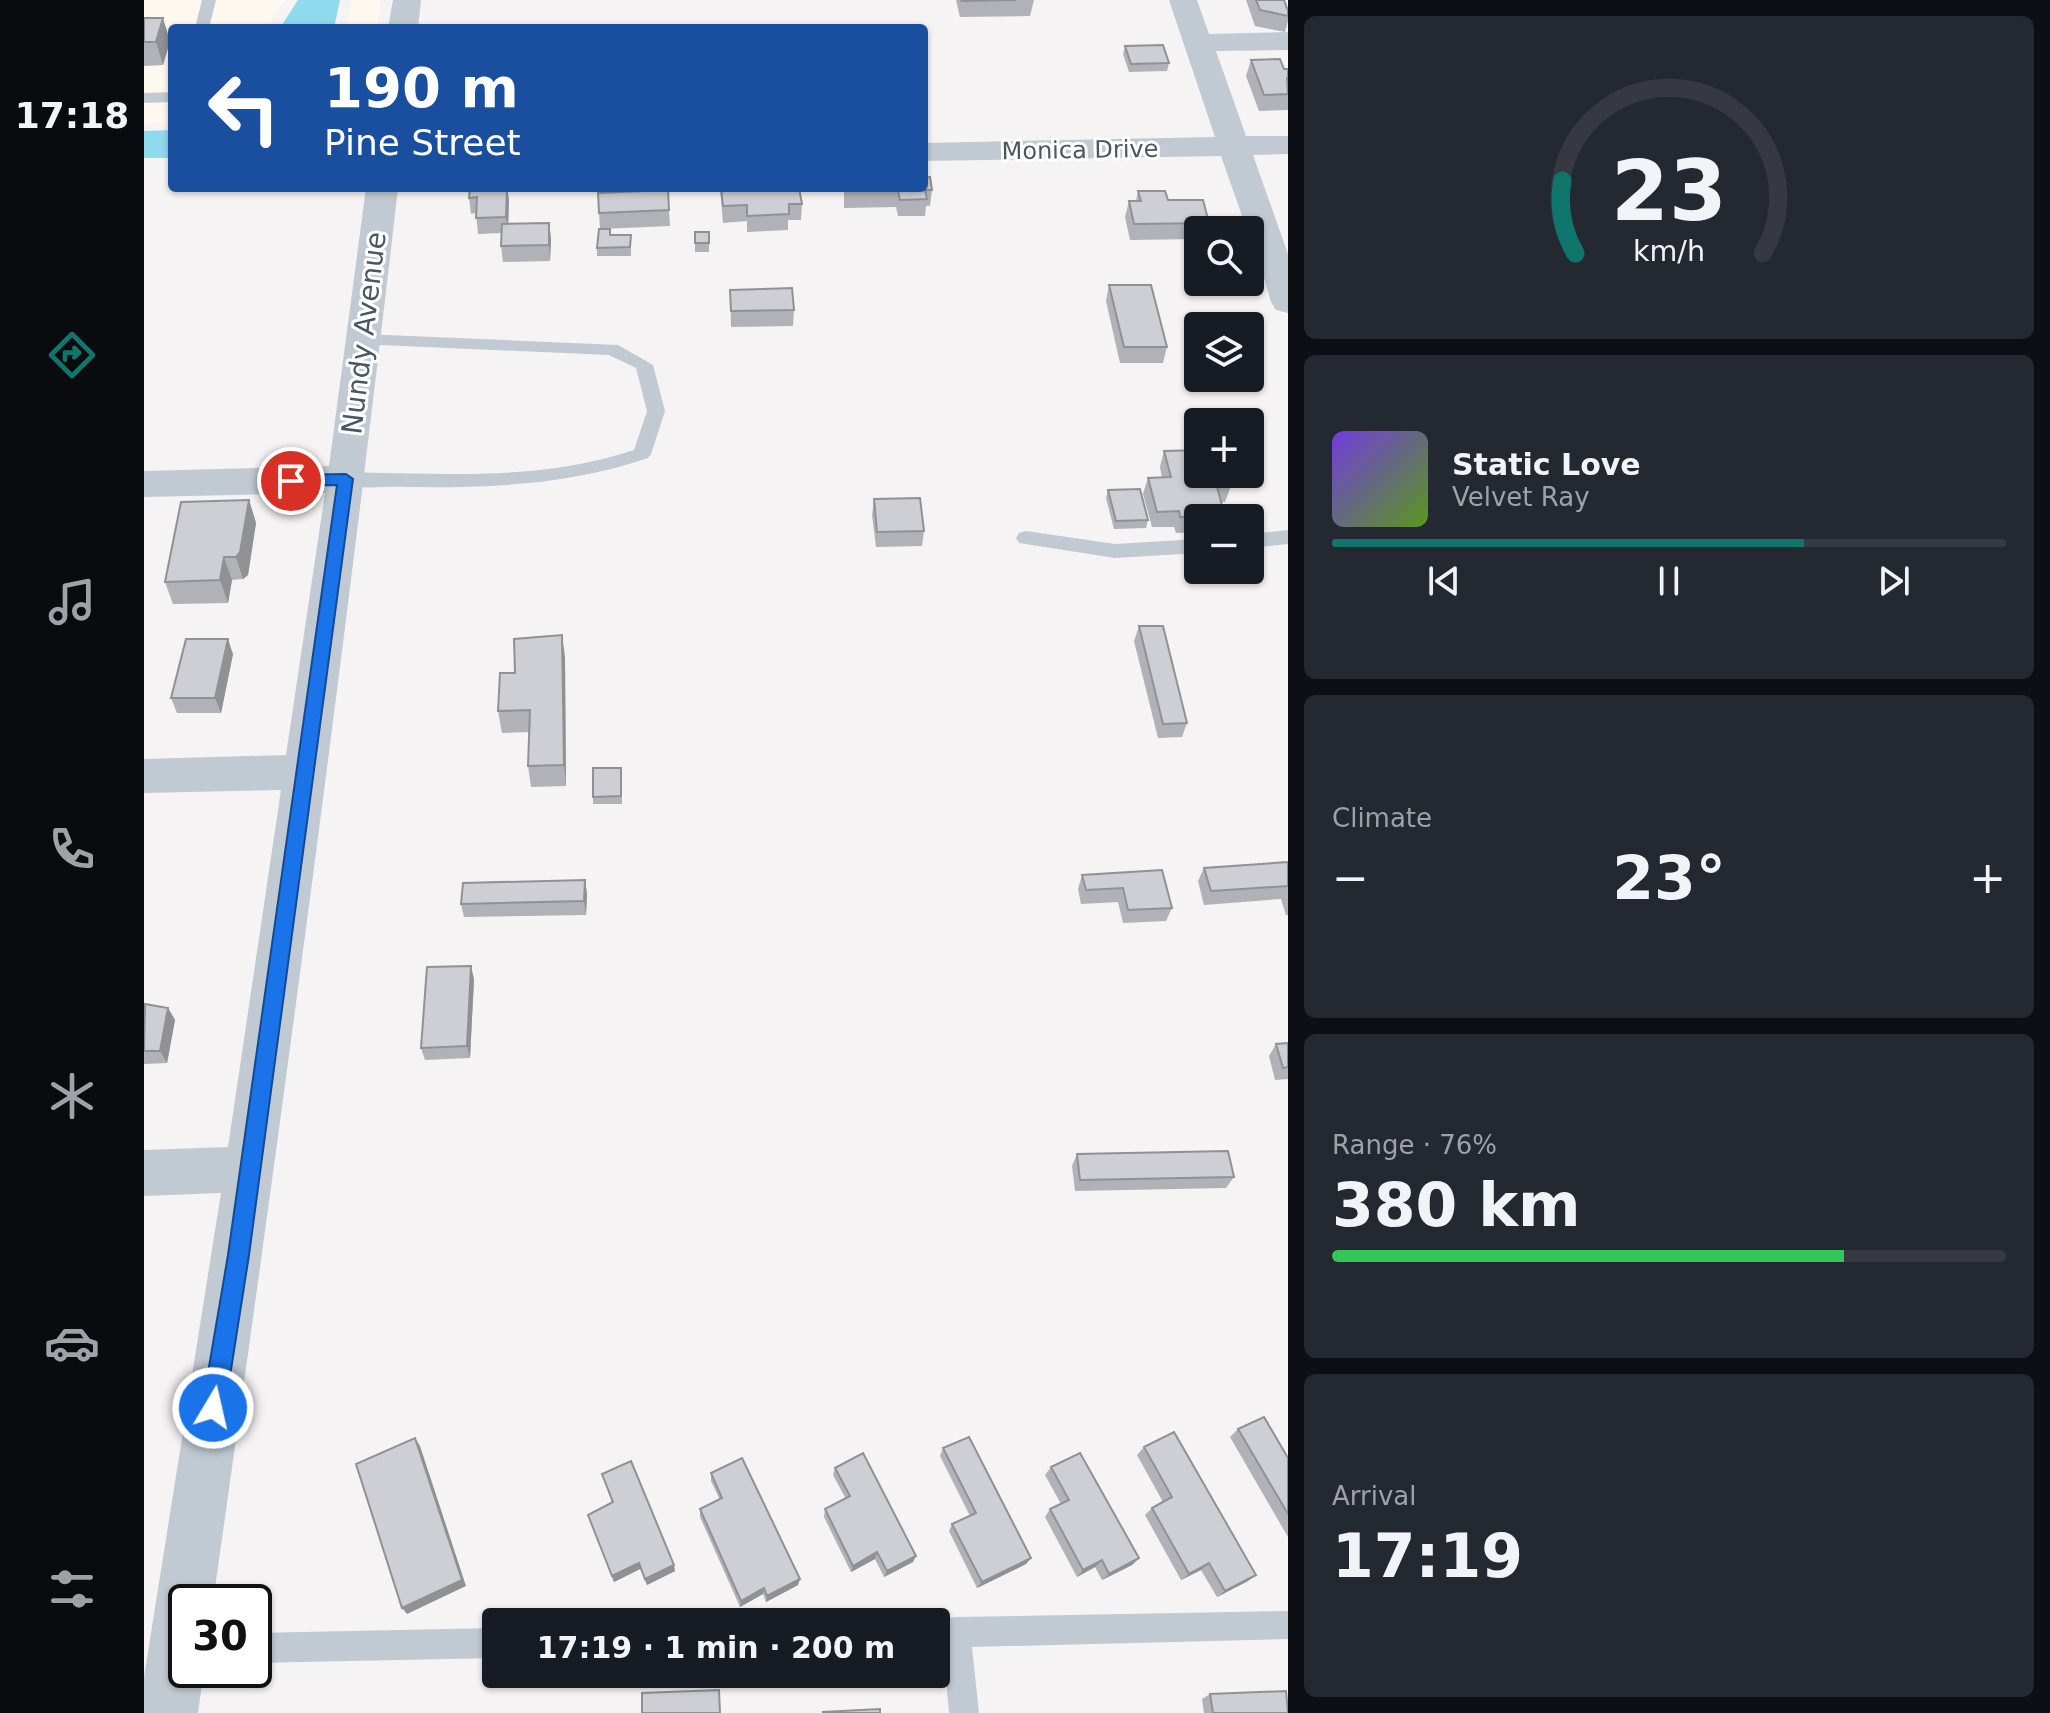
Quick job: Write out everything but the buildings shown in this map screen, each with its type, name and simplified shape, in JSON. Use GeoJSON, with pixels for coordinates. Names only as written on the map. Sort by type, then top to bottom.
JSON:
{"type":"FeatureCollection","features":[{"type":"Feature","properties":{"kind":"street"},"geometry":{"type":"LineString","coordinates":[[404,24],[407,0]]}},
{"type":"Feature","properties":{"kind":"street"},"geometry":{"type":"LineString","coordinates":[[1183,0],[1235,147],[1276,234],[1288,302]]}},
{"type":"Feature","properties":{"kind":"street"},"geometry":{"type":"LineString","coordinates":[[1198,43],[1288,41]]}},
{"type":"Feature","properties":{"kind":"street","name":"Monica Drive"},"geometry":{"type":"LineString","coordinates":[[928,152],[1288,145]]}},
{"type":"Feature","properties":{"kind":"street","name":"Nundy Avenue"},"geometry":{"type":"LineString","coordinates":[[190,1584],[346,479],[382,192]]}},
{"type":"Feature","properties":{"kind":"street"},"geometry":{"type":"LineString","coordinates":[[144,484],[346,479]]}},
{"type":"Feature","properties":{"kind":"street"},"geometry":{"type":"LineString","coordinates":[[144,776],[305,772]]}},
{"type":"Feature","properties":{"kind":"street"},"geometry":{"type":"LineString","coordinates":[[144,1173],[250,1169]]}},
{"type":"Feature","properties":{"kind":"street","name":"Nundy Avenue"},"geometry":{"type":"LineString","coordinates":[[168,1713],[173,1688]]}},
{"type":"Feature","properties":{"kind":"lane"},"geometry":{"type":"LineString","coordinates":[[203,24],[209,0]]}},
{"type":"Feature","properties":{"kind":"lane"},"geometry":{"type":"LineString","coordinates":[[144,98],[168,97]]}},
{"type":"Feature","properties":{"kind":"lane"},"geometry":{"type":"LineString","coordinates":[[346,479],[496,480],[603,470],[642,454],[656,411],[644,365],[612,349],[363,340]]}},
{"type":"Feature","properties":{"kind":"lane"},"geometry":{"type":"LineString","coordinates":[[1264,540],[1288,537]]}},
{"type":"Feature","properties":{"kind":"lane"},"geometry":{"type":"LineString","coordinates":[[1026,538],[1115,551],[1184,547]]}},
{"type":"Feature","properties":{"kind":"lane"},"geometry":{"type":"LineString","coordinates":[[950,1633],[1288,1625]]}},
{"type":"Feature","properties":{"kind":"lane"},"geometry":{"type":"LineString","coordinates":[[272,1648],[482,1643]]}},
{"type":"Feature","properties":{"kind":"lane"},"geometry":{"type":"LineString","coordinates":[[950,1651],[964,1713]]}},
{"type":"Feature","properties":{"kind":"shaded area"},"geometry":{"type":"Polygon","coordinates":[[[144,0],[285,0],[270,24],[168,24],[168,123],[144,124],[144,0]]]}},
{"type":"Feature","properties":{"kind":"shaded area"},"geometry":{"type":"Polygon","coordinates":[[[352,0],[381,0],[378,24],[348,24],[352,0]]]}},
{"type":"Feature","properties":{"kind":"water"},"geometry":{"type":"Polygon","coordinates":[[[298,0],[340,0],[335,24],[283,24],[298,0]]]}},
{"type":"Feature","properties":{"kind":"water"},"geometry":{"type":"Polygon","coordinates":[[[168,130],[168,158],[144,158],[144,131],[168,130]]]}},
{"type":"Feature","properties":{"kind":"route"},"geometry":{"type":"LineString","coordinates":[[213,1408],[238,1255],[346,479],[291,481]]}}]}
